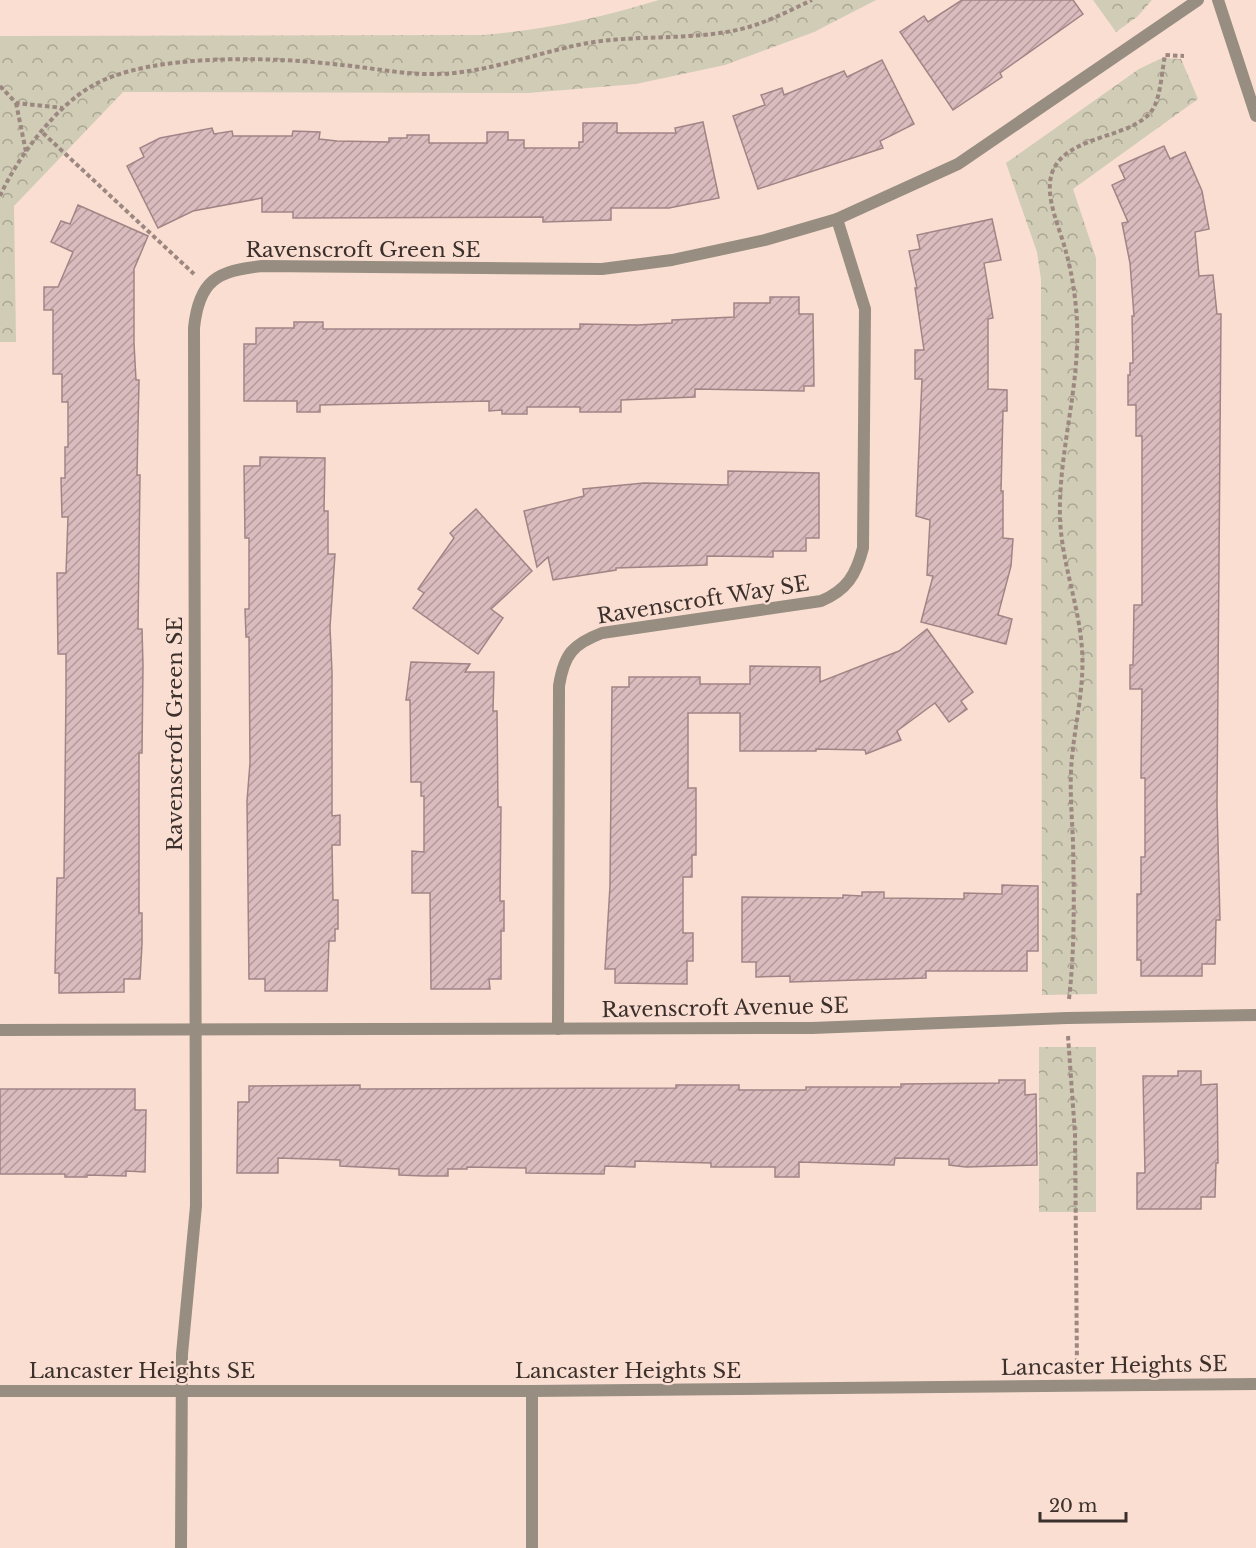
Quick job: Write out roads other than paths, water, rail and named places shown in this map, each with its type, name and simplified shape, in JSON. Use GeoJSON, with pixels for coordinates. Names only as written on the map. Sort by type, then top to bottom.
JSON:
{"type":"FeatureCollection","features":[{"type":"Feature","properties":{"kind":"street","name":"Ravenscroft Green SE"},"geometry":{"type":"LineString","coordinates":[[181,1548],[183,1327],[192,1266],[196,1206],[194,328],[196,307],[206,286],[230,269],[262,266],[602,269],[672,260],[765,240],[837,219],[958,164],[1198,0]]}},
{"type":"Feature","properties":{"kind":"street"},"geometry":{"type":"LineString","coordinates":[[1218,0],[1256,116]]}},
{"type":"Feature","properties":{"kind":"street","name":"Ravenscroft Way SE"},"geometry":{"type":"LineString","coordinates":[[558,1029],[559,686],[561,668],[570,652],[581,641],[602,633],[821,601],[838,594],[850,582],[858,567],[863,548],[865,309],[837,219]]}},
{"type":"Feature","properties":{"kind":"street","name":"Ravenscroft Avenue SE"},"geometry":{"type":"LineString","coordinates":[[0,1030],[812,1028],[1067,1018],[1256,1015]]}},
{"type":"Feature","properties":{"kind":"street","name":"Lancaster Heights SE"},"geometry":{"type":"LineString","coordinates":[[0,1391],[532,1391],[1256,1384]]}},
{"type":"Feature","properties":{"kind":"street"},"geometry":{"type":"LineString","coordinates":[[532,1391],[532,1548]]}}]}
